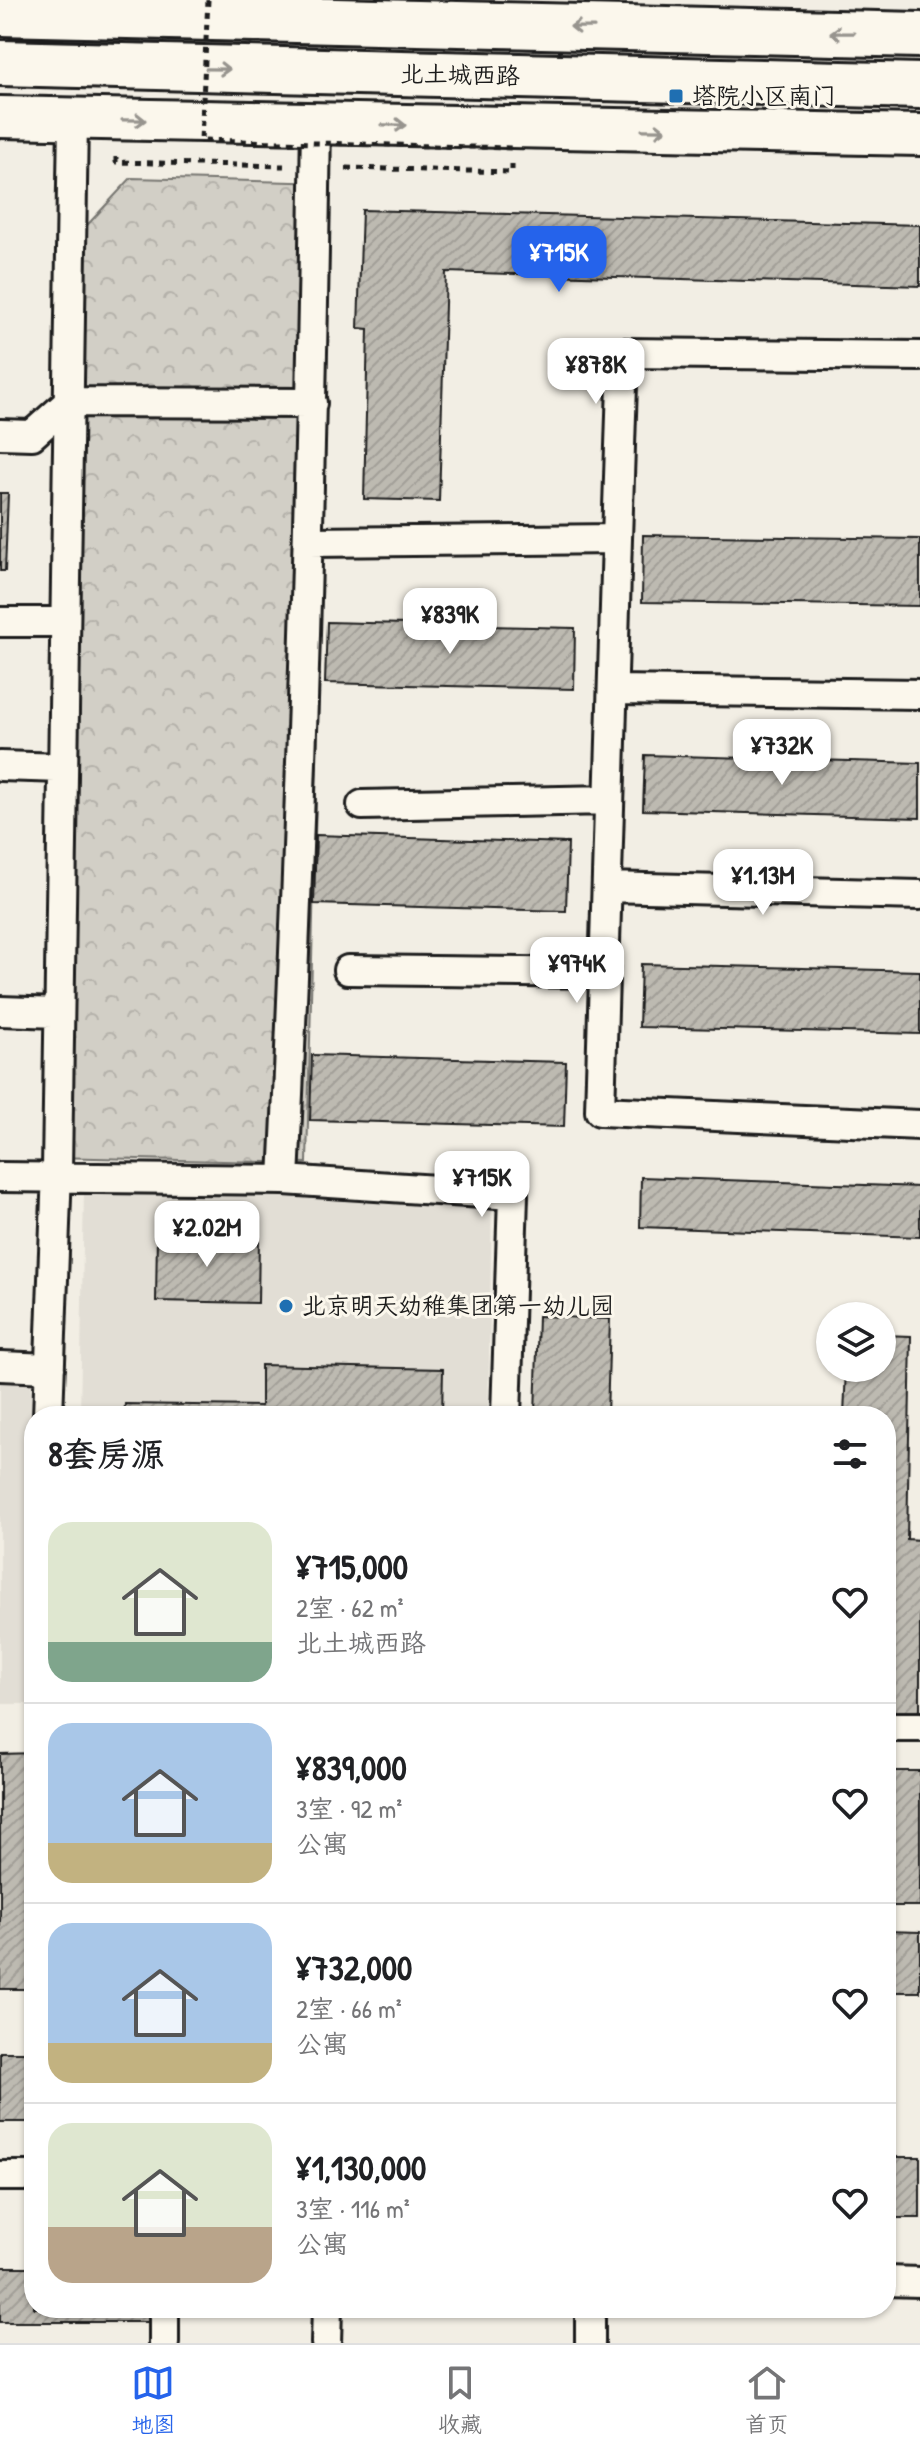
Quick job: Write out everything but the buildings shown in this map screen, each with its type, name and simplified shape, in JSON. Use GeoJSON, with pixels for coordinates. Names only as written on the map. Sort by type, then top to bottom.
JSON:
{"type":"FeatureCollection","features":[{"type":"Feature","properties":{"kind":"main road"},"geometry":{"type":"LineString","coordinates":[[0,13],[920,35]]}},
{"type":"Feature","properties":{"kind":"main road","name":"北土城西路"},"geometry":{"type":"LineString","coordinates":[[0,63],[920,86]]}},
{"type":"Feature","properties":{"kind":"street"},"geometry":{"type":"LineString","coordinates":[[0,117],[920,135]]}},
{"type":"Feature","properties":{"kind":"street"},"geometry":{"type":"LineString","coordinates":[[48,1406],[56,1179],[73,119]]}},
{"type":"Feature","properties":{"kind":"street"},"geometry":{"type":"LineString","coordinates":[[284,1180],[308,542],[316,123]]}},
{"type":"Feature","properties":{"kind":"street"},"geometry":{"type":"LineString","coordinates":[[920,356],[623,353],[600,1111],[920,1125]]}},
{"type":"Feature","properties":{"kind":"street"},"geometry":{"type":"LineString","coordinates":[[0,434],[32,435],[69,402],[312,403]]}},
{"type":"Feature","properties":{"kind":"street"},"geometry":{"type":"LineString","coordinates":[[308,542],[617,539]]}},
{"type":"Feature","properties":{"kind":"street"},"geometry":{"type":"LineString","coordinates":[[0,622],[65,622]]}},
{"type":"Feature","properties":{"kind":"street"},"geometry":{"type":"LineString","coordinates":[[613,690],[920,694]]}},
{"type":"Feature","properties":{"kind":"street"},"geometry":{"type":"LineString","coordinates":[[0,766],[63,768]]}},
{"type":"Feature","properties":{"kind":"street"},"geometry":{"type":"LineString","coordinates":[[362,805],[609,800]]}},
{"type":"Feature","properties":{"kind":"street"},"geometry":{"type":"LineString","coordinates":[[607,887],[920,895]]}},
{"type":"Feature","properties":{"kind":"street"},"geometry":{"type":"LineString","coordinates":[[348,970],[604,973]]}},
{"type":"Feature","properties":{"kind":"street"},"geometry":{"type":"LineString","coordinates":[[0,1011],[59,1013]]}},
{"type":"Feature","properties":{"kind":"street"},"geometry":{"type":"LineString","coordinates":[[0,1177],[284,1180],[513,1195],[506,1406]]}},
{"type":"Feature","properties":{"kind":"street"},"geometry":{"type":"LineString","coordinates":[[0,1366],[50,1368]]}},
{"type":"Feature","properties":{"kind":"street"},"geometry":{"type":"LineString","coordinates":[[896,1727],[920,1727]]}},
{"type":"Feature","properties":{"kind":"street"},"geometry":{"type":"LineString","coordinates":[[0,2176],[24,2176]]}},
{"type":"Feature","properties":{"kind":"street"},"geometry":{"type":"LineString","coordinates":[[896,2281],[920,2282]]}},
{"type":"Feature","properties":{"kind":"street"},"geometry":{"type":"LineString","coordinates":[[164,2318],[164,2343]]}},
{"type":"Feature","properties":{"kind":"street"},"geometry":{"type":"LineString","coordinates":[[326,2343],[327,2318]]}},
{"type":"Feature","properties":{"kind":"street"},"geometry":{"type":"LineString","coordinates":[[590,2318],[590,2343]]}},
{"type":"Feature","properties":{"kind":"path"},"geometry":{"type":"LineString","coordinates":[[208,0],[201,140],[511,148]]}},
{"type":"Feature","properties":{"kind":"shaded area","name":"北京明天幼稚集团第一幼儿园"},"geometry":{"type":"Polygon","coordinates":[[[84,1188],[492,1195],[488,1406],[80,1406],[84,1188]]]}},
{"type":"Feature","properties":{"kind":"shaded area"},"geometry":{"type":"Polygon","coordinates":[[[0,1378],[31,1378],[31,1406],[24,1406],[24,1704],[0,1704],[0,1378]]]}},
{"type":"Feature","properties":{"kind":"green space"},"geometry":{"type":"Polygon","coordinates":[[[131,178],[331,183],[307,1163],[53,1157],[79,234],[131,178]]]}},
{"type":"Feature","properties":{"kind":"place","name":"塔院小区南门"},"geometry":{"type":"Point","coordinates":[676,96]}},
{"type":"Feature","properties":{"kind":"place","name":"北京明天幼稚集团第一幼儿园"},"geometry":{"type":"Point","coordinates":[286,1306]}}]}
